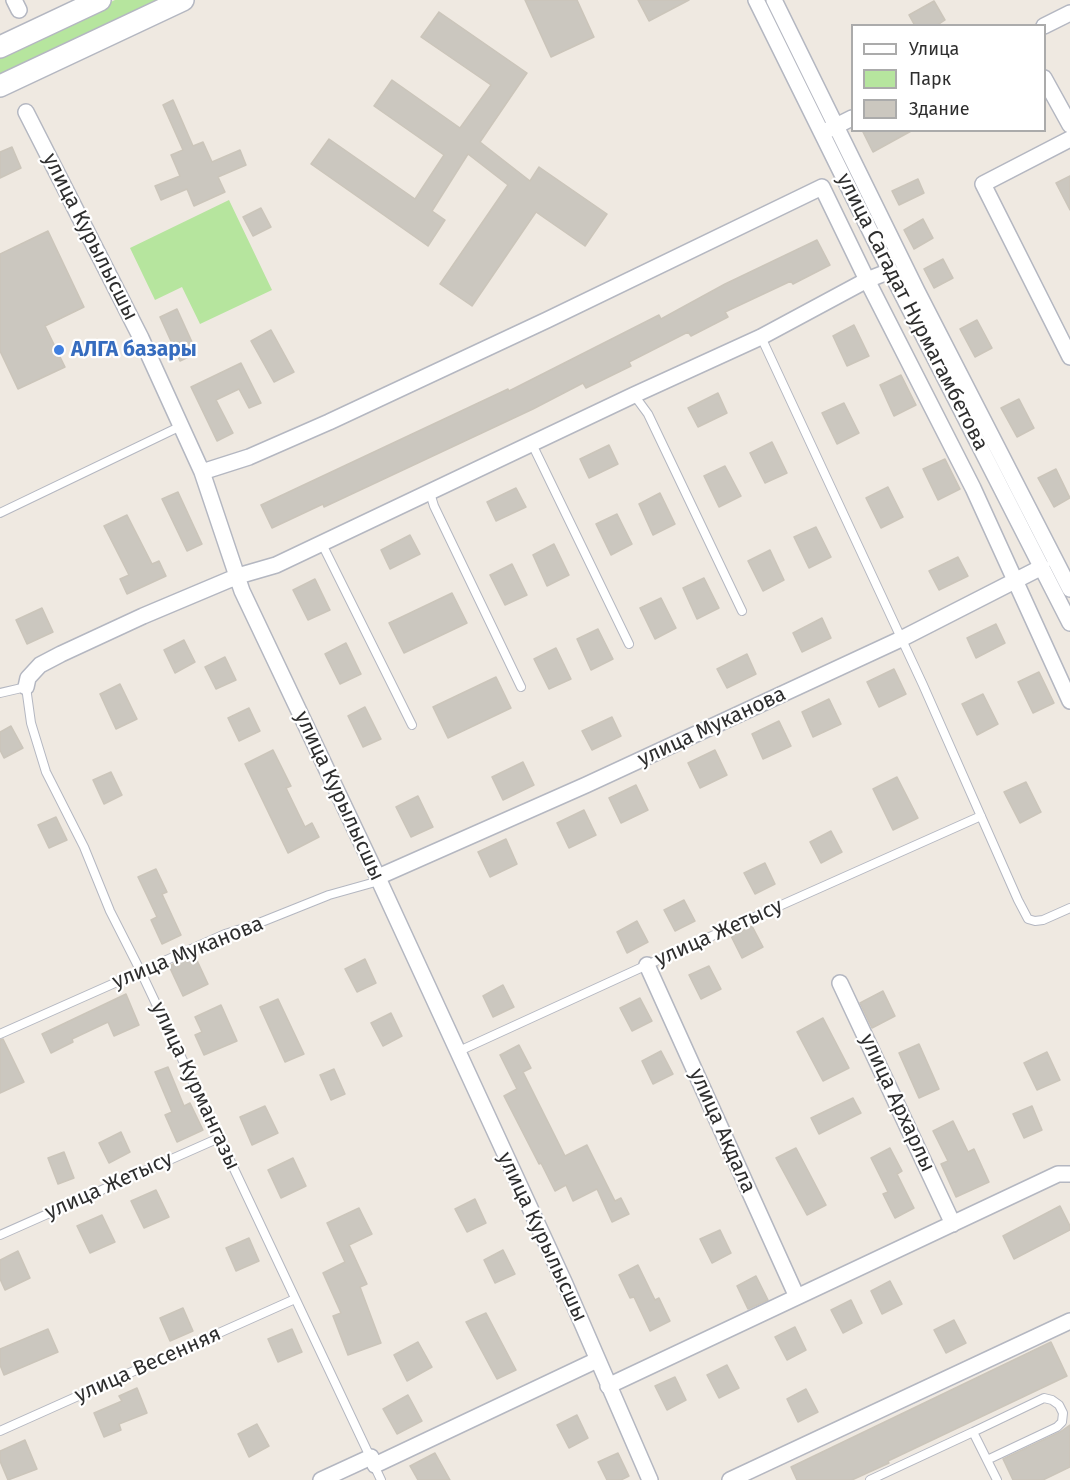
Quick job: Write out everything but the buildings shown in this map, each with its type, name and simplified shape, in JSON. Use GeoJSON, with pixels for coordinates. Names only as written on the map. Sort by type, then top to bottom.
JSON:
{"type":"FeatureCollection","features":[{"type":"Feature","properties":{"kind":"main road"},"geometry":{"type":"LineString","coordinates":[[0,47],[100,0]]}},
{"type":"Feature","properties":{"kind":"main road"},"geometry":{"type":"LineString","coordinates":[[0,86],[183,0]]}},
{"type":"Feature","properties":{"kind":"street","name":"улица Сагадат Нурмагамбетова"},"geometry":{"type":"LineString","coordinates":[[756,0],[890,271],[1070,623]]}},
{"type":"Feature","properties":{"kind":"street"},"geometry":{"type":"LineString","coordinates":[[774,0],[912,280],[1070,589]]}},
{"type":"Feature","properties":{"kind":"street"},"geometry":{"type":"LineString","coordinates":[[1046,25],[1070,13]]}},
{"type":"Feature","properties":{"kind":"street"},"geometry":{"type":"LineString","coordinates":[[1046,82],[1070,125]]}},
{"type":"Feature","properties":{"kind":"street","name":"улица Курылысшы"},"geometry":{"type":"LineString","coordinates":[[26,112],[141,338],[202,472],[242,591],[379,879],[565,1284],[650,1480]]}},
{"type":"Feature","properties":{"kind":"street"},"geometry":{"type":"LineString","coordinates":[[821,133],[851,118]]}},
{"type":"Feature","properties":{"kind":"street"},"geometry":{"type":"LineString","coordinates":[[1070,139],[983,184],[1070,357]]}},
{"type":"Feature","properties":{"kind":"street"},"geometry":{"type":"LineString","coordinates":[[202,472],[249,457],[350,412],[578,306],[822,187],[973,488],[1070,701]]}},
{"type":"Feature","properties":{"kind":"street"},"geometry":{"type":"LineString","coordinates":[[26,687],[28,678],[40,665],[143,616],[238,576],[276,565],[322,544],[761,337],[867,280],[890,271]]}},
{"type":"Feature","properties":{"kind":"street","name":"улица Муканова"},"geometry":{"type":"LineString","coordinates":[[379,879],[901,639],[1042,567]]}},
{"type":"Feature","properties":{"kind":"street","name":"улица Акдала"},"geometry":{"type":"LineString","coordinates":[[647,965],[797,1297]]}},
{"type":"Feature","properties":{"kind":"street","name":"улица Архарлы"},"geometry":{"type":"LineString","coordinates":[[840,983],[953,1224]]}},
{"type":"Feature","properties":{"kind":"street"},"geometry":{"type":"LineString","coordinates":[[608,1386],[1058,1174],[1070,1174]]}},
{"type":"Feature","properties":{"kind":"street"},"geometry":{"type":"LineString","coordinates":[[730,1480],[1070,1321]]}},
{"type":"Feature","properties":{"kind":"street"},"geometry":{"type":"LineString","coordinates":[[321,1480],[373,1461],[597,1360]]}},
{"type":"Feature","properties":{"kind":"lane"},"geometry":{"type":"LineString","coordinates":[[761,337],[1028,919],[1043,920],[1070,908]]}},
{"type":"Feature","properties":{"kind":"lane"},"geometry":{"type":"LineString","coordinates":[[634,395],[648,414],[742,610]]}},
{"type":"Feature","properties":{"kind":"lane"},"geometry":{"type":"LineString","coordinates":[[0,513],[181,426]]}},
{"type":"Feature","properties":{"kind":"lane"},"geometry":{"type":"LineString","coordinates":[[532,444],[629,644]]}},
{"type":"Feature","properties":{"kind":"lane"},"geometry":{"type":"LineString","coordinates":[[430,493],[434,506],[521,687]]}},
{"type":"Feature","properties":{"kind":"lane"},"geometry":{"type":"LineString","coordinates":[[322,544],[412,725]]}},
{"type":"Feature","properties":{"kind":"lane"},"geometry":{"type":"LineString","coordinates":[[0,693],[26,687]]}},
{"type":"Feature","properties":{"kind":"lane","name":"улица Курмангазы"},"geometry":{"type":"LineString","coordinates":[[26,687],[31,723],[46,772],[84,847],[110,911],[381,1480]]}},
{"type":"Feature","properties":{"kind":"lane","name":"улица Жетысу"},"geometry":{"type":"LineString","coordinates":[[458,1052],[981,816]]}},
{"type":"Feature","properties":{"kind":"lane","name":"улица Муканова"},"geometry":{"type":"LineString","coordinates":[[0,1034],[225,934],[379,879]]}},
{"type":"Feature","properties":{"kind":"lane","name":"улица Жетысу"},"geometry":{"type":"LineString","coordinates":[[0,1235],[219,1138]]}},
{"type":"Feature","properties":{"kind":"lane","name":"улица Весенняя"},"geometry":{"type":"LineString","coordinates":[[0,1431],[296,1299]]}},
{"type":"Feature","properties":{"kind":"lane"},"geometry":{"type":"LineString","coordinates":[[874,1479],[1044,1398],[1059,1405],[1062,1422],[1057,1427],[987,1460]]}},
{"type":"Feature","properties":{"kind":"lane"},"geometry":{"type":"LineString","coordinates":[[973,1432],[997,1480]]}},
{"type":"Feature","properties":{"kind":"green space"},"geometry":{"type":"Polygon","coordinates":[[[115,0],[157,0],[0,75],[0,54],[115,0]]]}},
{"type":"Feature","properties":{"kind":"green space"},"geometry":{"type":"Polygon","coordinates":[[[229,200],[272,290],[200,324],[182,287],[155,300],[130,248],[229,200]]]}},
{"type":"Feature","properties":{"kind":"place","name":"АЛГА базары"},"geometry":{"type":"Point","coordinates":[59,350]}}]}
